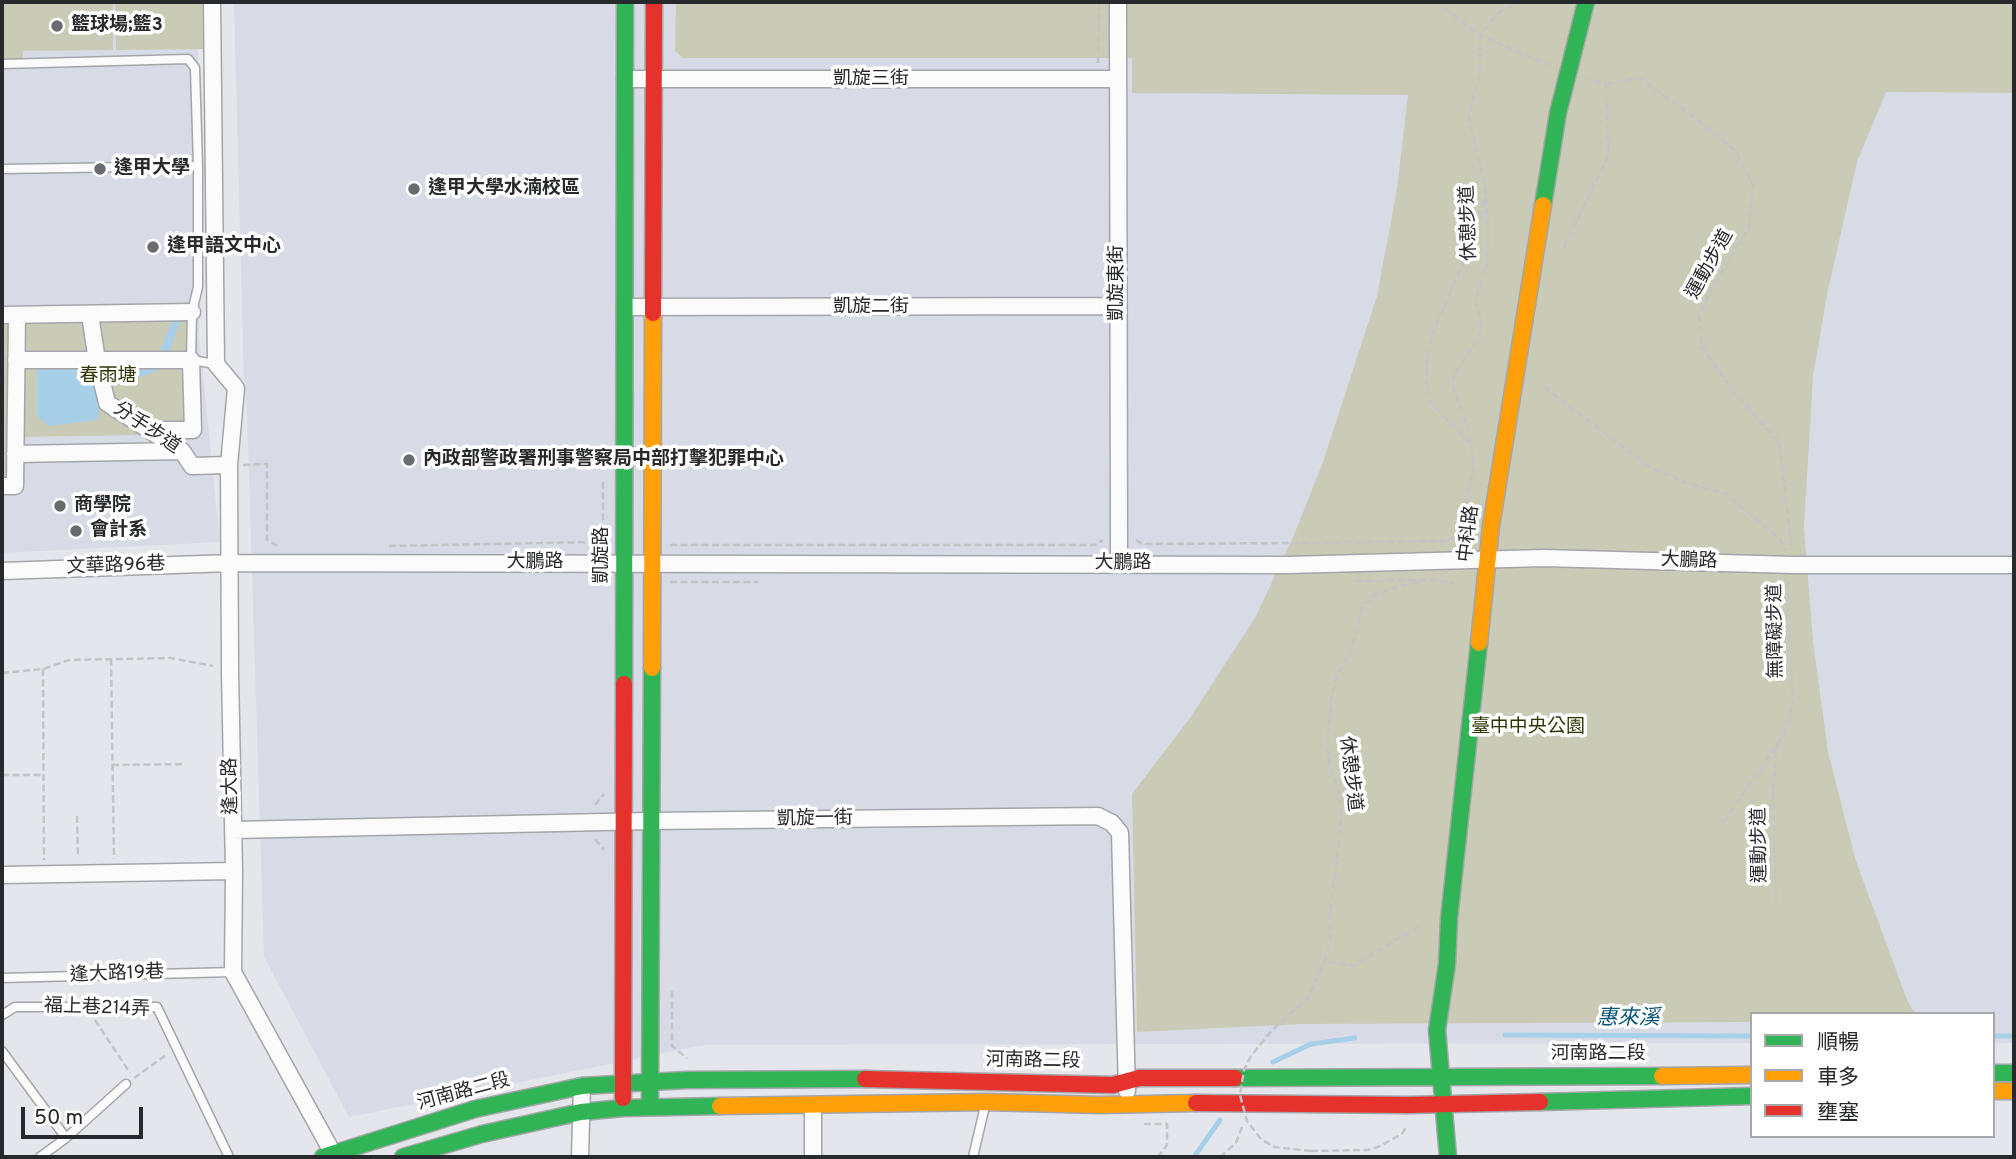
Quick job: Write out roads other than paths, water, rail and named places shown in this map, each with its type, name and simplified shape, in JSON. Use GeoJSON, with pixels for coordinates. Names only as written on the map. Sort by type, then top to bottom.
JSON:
{"type":"FeatureCollection","features":[{"type":"Feature","properties":{"kind":"street"},"geometry":{"type":"LineString","coordinates":[[212,2],[216,364]]}},
{"type":"Feature","properties":{"kind":"street","name":"凱旋路"},"geometry":{"type":"LineString","coordinates":[[623,1108],[625,2]]}},
{"type":"Feature","properties":{"kind":"street"},"geometry":{"type":"LineString","coordinates":[[650,1107],[654,2]]}},
{"type":"Feature","properties":{"kind":"street","name":"凱旋東街"},"geometry":{"type":"LineString","coordinates":[[1118,2],[1119,564]]}},
{"type":"Feature","properties":{"kind":"street","name":"中科路"},"geometry":{"type":"LineString","coordinates":[[1448,1157],[1437,1030],[1447,964],[1449,919],[1488,559],[1558,113],[1586,2]]}},
{"type":"Feature","properties":{"kind":"street","name":"凱旋三街"},"geometry":{"type":"LineString","coordinates":[[625,79],[1118,79]]}},
{"type":"Feature","properties":{"kind":"street","name":"凱旋二街"},"geometry":{"type":"LineString","coordinates":[[625,307],[1118,306]]}},
{"type":"Feature","properties":{"kind":"street"},"geometry":{"type":"LineString","coordinates":[[2,486],[15,486],[16,360],[9,315],[192,312]]}},
{"type":"Feature","properties":{"kind":"street","name":"分手步道"},"geometry":{"type":"LineString","coordinates":[[90,314],[105,403],[182,451],[192,466],[229,465]]}},
{"type":"Feature","properties":{"kind":"street"},"geometry":{"type":"LineString","coordinates":[[16,360],[100,370],[160,360],[191,360],[193,430],[152,430]]}},
{"type":"Feature","properties":{"kind":"street","name":"逢大路"},"geometry":{"type":"LineString","coordinates":[[216,364],[236,388],[229,465],[233,972],[330,1156]]}},
{"type":"Feature","properties":{"kind":"street"},"geometry":{"type":"LineString","coordinates":[[15,454],[182,451]]}},
{"type":"Feature","properties":{"kind":"street","name":"大鵬路"},"geometry":{"type":"LineString","coordinates":[[231,563],[1288,565],[1544,558],[1794,565],[2014,565]]}},
{"type":"Feature","properties":{"kind":"street","name":"文華路96巷"},"geometry":{"type":"LineString","coordinates":[[2,571],[231,563]]}},
{"type":"Feature","properties":{"kind":"street","name":"凱旋一街"},"geometry":{"type":"LineString","coordinates":[[233,830],[650,821],[1086,816],[1105,818],[1120,833],[1127,1103]]}},
{"type":"Feature","properties":{"kind":"street"},"geometry":{"type":"LineString","coordinates":[[2,875],[234,871]]}},
{"type":"Feature","properties":{"kind":"street"},"geometry":{"type":"LineString","coordinates":[[1995,1073],[2014,1073]]}},
{"type":"Feature","properties":{"kind":"street","name":"河南路二段"},"geometry":{"type":"LineString","coordinates":[[330,1156],[475,1109],[582,1086],[805,1079],[1113,1085],[1139,1078],[1750,1075]]}},
{"type":"Feature","properties":{"kind":"street"},"geometry":{"type":"LineString","coordinates":[[580,1157],[582,1086]]}},
{"type":"Feature","properties":{"kind":"street"},"geometry":{"type":"LineString","coordinates":[[1995,1091],[2014,1091]]}},
{"type":"Feature","properties":{"kind":"street"},"geometry":{"type":"LineString","coordinates":[[403,1157],[482,1134],[581,1112],[623,1108],[986,1102],[1442,1104],[1750,1096]]}},
{"type":"Feature","properties":{"kind":"street"},"geometry":{"type":"LineString","coordinates":[[813,1105],[813,1157]]}},
{"type":"Feature","properties":{"kind":"lane"},"geometry":{"type":"LineString","coordinates":[[2,64],[188,59],[195,68],[198,287],[192,312],[191,360],[216,364]]}},
{"type":"Feature","properties":{"kind":"lane"},"geometry":{"type":"LineString","coordinates":[[2,169],[198,166]]}},
{"type":"Feature","properties":{"kind":"lane","name":"逢大路19巷"},"geometry":{"type":"LineString","coordinates":[[2,978],[233,972]]}},
{"type":"Feature","properties":{"kind":"lane","name":"福上巷214弄"},"geometry":{"type":"LineString","coordinates":[[2,1016],[15,1007],[157,1007],[229,1157]]}},
{"type":"Feature","properties":{"kind":"lane"},"geometry":{"type":"LineString","coordinates":[[2,1051],[66,1138]]}},
{"type":"Feature","properties":{"kind":"lane"},"geometry":{"type":"LineString","coordinates":[[40,1157],[130,1082]]}},
{"type":"Feature","properties":{"kind":"lane"},"geometry":{"type":"LineString","coordinates":[[973,1157],[986,1102]]}},
{"type":"Feature","properties":{"kind":"water","name":"春雨塘"},"geometry":{"type":"Polygon","coordinates":[[[181,320],[166,360],[159,370],[132,380],[98,378],[101,401],[97,420],[48,426],[37,416],[37,367],[139,371],[153,362],[159,354],[172,321],[181,320]]]}},
{"type":"Feature","properties":{"kind":"waterway","name":"惠來溪"},"geometry":{"type":"LineString","coordinates":[[1505,1035],[1750,1036]]}},
{"type":"Feature","properties":{"kind":"waterway","name":"惠來溪"},"geometry":{"type":"LineString","coordinates":[[1995,1036],[2014,1036]]}},
{"type":"Feature","properties":{"kind":"waterway","name":"惠來溪"},"geometry":{"type":"LineString","coordinates":[[1273,1062],[1311,1044],[1355,1038]]}},
{"type":"Feature","properties":{"kind":"waterway","name":"惠來溪"},"geometry":{"type":"LineString","coordinates":[[1194,1157],[1220,1120]]}},
{"type":"Feature","properties":{"kind":"place","name":"籃球場;籃3"},"geometry":{"type":"Point","coordinates":[57,26]}},
{"type":"Feature","properties":{"kind":"place","name":"逢甲大學"},"geometry":{"type":"Point","coordinates":[100,169]}},
{"type":"Feature","properties":{"kind":"place","name":"逢甲大學水湳校區"},"geometry":{"type":"Point","coordinates":[414,189]}},
{"type":"Feature","properties":{"kind":"place","name":"逢甲語文中心"},"geometry":{"type":"Point","coordinates":[153,247]}},
{"type":"Feature","properties":{"kind":"place","name":"內政部警政署刑事警察局中部打擊犯罪中心"},"geometry":{"type":"Point","coordinates":[409,460]}},
{"type":"Feature","properties":{"kind":"place","name":"商學院"},"geometry":{"type":"Point","coordinates":[60,506]}},
{"type":"Feature","properties":{"kind":"place","name":"會計系"},"geometry":{"type":"Point","coordinates":[76,531]}},
{"type":"Feature","properties":{"kind":"park label","name":"臺中中央公園"},"geometry":{"type":"Point","coordinates":[1528,728]}}]}
